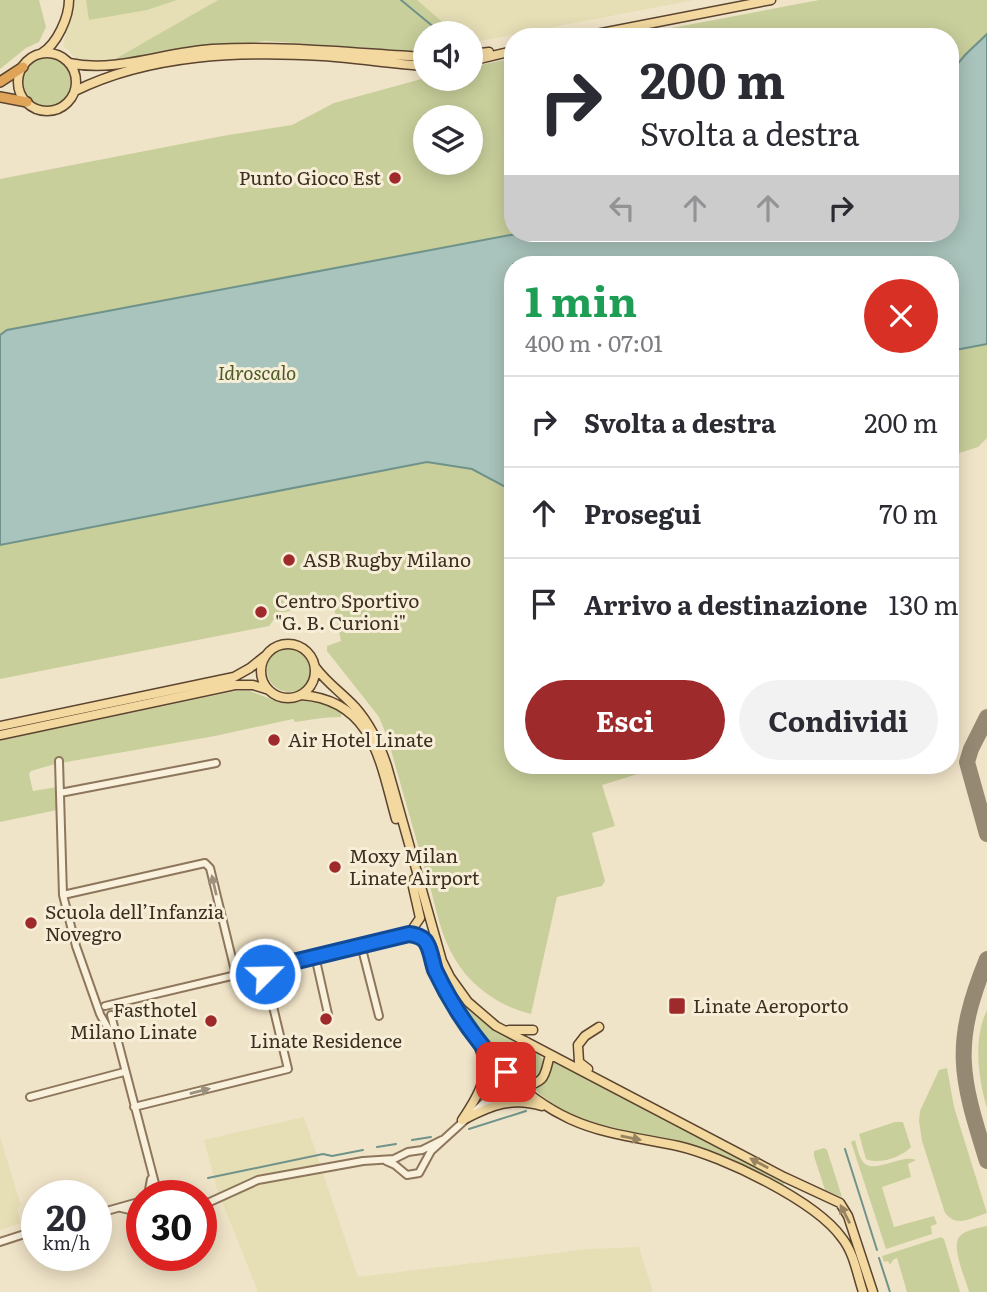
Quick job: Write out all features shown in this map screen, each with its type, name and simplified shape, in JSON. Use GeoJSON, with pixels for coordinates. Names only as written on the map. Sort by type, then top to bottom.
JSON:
{"type":"FeatureCollection","features":[{"type":"Feature","properties":{"kind":"highway"},"geometry":{"type":"LineString","coordinates":[[0,82],[23,67]]}},
{"type":"Feature","properties":{"kind":"highway"},"geometry":{"type":"LineString","coordinates":[[0,97],[27,102]]}},
{"type":"Feature","properties":{"kind":"main road"},"geometry":{"type":"LineString","coordinates":[[69,0],[61,27],[48,49],[36,55],[23,67],[19,85],[27,102],[38,109],[54,110],[66,104],[75,91],[106,76],[217,56],[313,55],[413,65]]}},
{"type":"Feature","properties":{"kind":"main road"},"geometry":{"type":"LineString","coordinates":[[628,28],[771,0]]}},
{"type":"Feature","properties":{"kind":"main road"},"geometry":{"type":"LineString","coordinates":[[61,27],[59,47],[76,78],[75,91]]}},
{"type":"Feature","properties":{"kind":"main road"},"geometry":{"type":"LineString","coordinates":[[36,55],[49,53],[67,61],[100,67],[180,53],[244,48],[325,49],[413,56]]}},
{"type":"Feature","properties":{"kind":"main road"},"geometry":{"type":"LineString","coordinates":[[483,53],[504,51]]}},
{"type":"Feature","properties":{"kind":"main road"},"geometry":{"type":"LineString","coordinates":[[483,58],[504,52]]}},
{"type":"Feature","properties":{"kind":"main road"},"geometry":{"type":"LineString","coordinates":[[0,726],[233,677],[250,668],[275,647],[293,643],[308,652],[316,668],[353,705],[376,738],[387,766],[446,969],[468,1002],[496,1026],[784,1177],[831,1198],[844,1208],[873,1292]]}},
{"type":"Feature","properties":{"kind":"main road"},"geometry":{"type":"LineString","coordinates":[[265,656],[261,673],[269,690]]}},
{"type":"Feature","properties":{"kind":"main road"},"geometry":{"type":"LineString","coordinates":[[301,695],[313,683],[316,668]]}},
{"type":"Feature","properties":{"kind":"main road"},"geometry":{"type":"LineString","coordinates":[[0,735],[235,685],[253,685],[282,697],[319,696],[338,704],[353,714],[365,730],[381,767],[443,983]]}},
{"type":"Feature","properties":{"kind":"main road"},"geometry":{"type":"LineString","coordinates":[[414,879],[413,887],[420,918],[409,934],[417,935],[427,943],[435,969],[480,1050],[485,1071],[480,1092],[462,1120]]}},
{"type":"Feature","properties":{"kind":"main road"},"geometry":{"type":"LineString","coordinates":[[464,1020],[486,1051],[506,1072],[551,1109]]}},
{"type":"Feature","properties":{"kind":"main road"},"geometry":{"type":"LineString","coordinates":[[496,1026],[512,1031],[533,1030]]}},
{"type":"Feature","properties":{"kind":"main road"},"geometry":{"type":"LineString","coordinates":[[599,1027],[580,1041],[577,1054],[582,1066],[607,1082]]}},
{"type":"Feature","properties":{"kind":"main road"},"geometry":{"type":"LineString","coordinates":[[506,1072],[512,1055],[527,1042]]}},
{"type":"Feature","properties":{"kind":"main road"},"geometry":{"type":"LineString","coordinates":[[523,1087],[536,1084],[544,1078],[550,1055]]}},
{"type":"Feature","properties":{"kind":"main road"},"geometry":{"type":"LineString","coordinates":[[462,1120],[504,1102],[528,1102],[606,1132],[698,1152],[740,1168],[816,1212],[842,1237],[851,1254],[863,1292]]}},
{"type":"Feature","properties":{"kind":"main road"},"geometry":{"type":"LineString","coordinates":[[776,1188],[786,1187],[787,1181],[784,1177]]}},
{"type":"Feature","properties":{"kind":"street"},"geometry":{"type":"LineString","coordinates":[[59,761],[63,895],[100,1015],[117,1045]]}},
{"type":"Feature","properties":{"kind":"street"},"geometry":{"type":"LineString","coordinates":[[60,793],[216,763]]}},
{"type":"Feature","properties":{"kind":"street"},"geometry":{"type":"LineString","coordinates":[[63,895],[205,863],[210,868],[236,975]]}},
{"type":"Feature","properties":{"kind":"street"},"geometry":{"type":"LineString","coordinates":[[100,1015],[104,1006],[409,934]]}},
{"type":"Feature","properties":{"kind":"street"},"geometry":{"type":"LineString","coordinates":[[361,945],[379,1016]]}},
{"type":"Feature","properties":{"kind":"street"},"geometry":{"type":"LineString","coordinates":[[315,956],[328,1014]]}},
{"type":"Feature","properties":{"kind":"street"},"geometry":{"type":"LineString","coordinates":[[134,1107],[288,1069],[264,969]]}},
{"type":"Feature","properties":{"kind":"street"},"geometry":{"type":"LineString","coordinates":[[90,987],[104,1006],[110,1008],[117,1045],[153,1180]]}},
{"type":"Feature","properties":{"kind":"street"},"geometry":{"type":"LineString","coordinates":[[100,1015],[106,1018],[124,1001]]}},
{"type":"Feature","properties":{"kind":"street"},"geometry":{"type":"LineString","coordinates":[[30,1097],[124,1072]]}},
{"type":"Feature","properties":{"kind":"street"},"geometry":{"type":"LineString","coordinates":[[380,1160],[393,1164],[406,1175],[413,1176],[420,1172],[442,1140],[498,1090],[506,1072]]}},
{"type":"Feature","properties":{"kind":"street"},"geometry":{"type":"LineString","coordinates":[[462,1120],[502,1094],[523,1087]]}},
{"type":"Feature","properties":{"kind":"street"},"geometry":{"type":"LineString","coordinates":[[217,1200],[255,1181],[402,1156],[442,1140]]}},
{"type":"Feature","properties":{"kind":"street"},"geometry":{"type":"LineString","coordinates":[[415,1152],[422,1158],[423,1164]]}},
{"type":"Feature","properties":{"kind":"street"},"geometry":{"type":"LineString","coordinates":[[400,1169],[399,1161],[402,1156]]}},
{"type":"Feature","properties":{"kind":"street"},"geometry":{"type":"LineString","coordinates":[[149,1180],[150,1170]]}},
{"type":"Feature","properties":{"kind":"street"},"geometry":{"type":"LineString","coordinates":[[112,1209],[126,1206]]}},
{"type":"Feature","properties":{"kind":"street"},"geometry":{"type":"LineString","coordinates":[[112,1209],[126,1209]]}},
{"type":"Feature","properties":{"kind":"street"},"geometry":{"type":"LineString","coordinates":[[0,1242],[21,1235]]}},
{"type":"Feature","properties":{"kind":"shaded area"},"geometry":{"type":"Polygon","coordinates":[[[75,0],[218,0],[110,62],[78,61],[63,45],[75,0]]]}},
{"type":"Feature","properties":{"kind":"shaded area"},"geometry":{"type":"Polygon","coordinates":[[[417,0],[694,0],[548,28],[504,28],[504,36],[483,40],[483,21],[440,21],[417,0]]]}},
{"type":"Feature","properties":{"kind":"shaded area"},"geometry":{"type":"Polygon","coordinates":[[[304,1117],[358,1277],[588,1249],[639,1247],[653,1292],[258,1292],[217,1189],[217,1180],[214,1180],[204,1140],[304,1117]]]}},
{"type":"Feature","properties":{"kind":"shaded area"},"geometry":{"type":"Polygon","coordinates":[[[0,1137],[21,1206],[17,1208],[21,1223],[0,1230],[0,1137]]]}},
{"type":"Feature","properties":{"kind":"green space"},"geometry":{"type":"Polygon","coordinates":[[[0,0],[39,0],[46,27],[39,42],[26,48],[0,69],[0,0]]]}},
{"type":"Feature","properties":{"kind":"green space"},"geometry":{"type":"Polygon","coordinates":[[[86,0],[177,0],[147,10],[89,20],[86,0]]]}},
{"type":"Feature","properties":{"kind":"green space"},"geometry":{"type":"Polygon","coordinates":[[[218,0],[417,0],[441,21],[413,21],[413,51],[265,41],[110,62],[218,0]]]}},
{"type":"Feature","properties":{"kind":"green space","name":"Idroscalo"},"geometry":{"type":"Polygon","coordinates":[[[819,0],[987,0],[987,438],[978,447],[959,453],[959,256],[504,256],[504,774],[638,774],[602,785],[615,826],[592,833],[605,881],[602,886],[557,897],[531,1014],[498,1001],[478,987],[450,950],[439,922],[388,739],[379,717],[327,651],[327,646],[341,641],[333,603],[279,613],[269,626],[0,679],[0,179],[292,125],[334,103],[413,81],[413,91],[483,91],[483,64],[504,60],[504,242],[959,242],[959,28],[671,28],[819,0]]]}},
{"type":"Feature","properties":{"kind":"green space"},"geometry":{"type":"Polygon","coordinates":[[[47,58],[64,65],[71,82],[64,99],[47,106],[30,99],[23,82],[30,65],[47,58]]]}},
{"type":"Feature","properties":{"kind":"green space"},"geometry":{"type":"Polygon","coordinates":[[[289,648],[304,655],[311,670],[304,685],[289,692],[274,685],[267,670],[274,655],[289,648]]]}},
{"type":"Feature","properties":{"kind":"green space"},"geometry":{"type":"Polygon","coordinates":[[[236,691],[250,691],[281,703],[311,697],[340,708],[342,713],[341,717],[295,722],[293,719],[215,736],[55,764],[31,771],[29,774],[33,791],[57,787],[57,810],[0,822],[0,740],[236,691]]]}},
{"type":"Feature","properties":{"kind":"green space"},"geometry":{"type":"Polygon","coordinates":[[[447,979],[472,1012],[518,1045],[503,1062],[475,1028],[447,979]]]}},
{"type":"Feature","properties":{"kind":"green space"},"geometry":{"type":"Polygon","coordinates":[[[987,1010],[987,1108],[981,1084],[978,1046],[987,1010]]]}},
{"type":"Feature","properties":{"kind":"green space"},"geometry":{"type":"Polygon","coordinates":[[[528,1050],[539,1055],[544,1066],[539,1077],[528,1082],[517,1077],[512,1066],[517,1055],[528,1050]]]}},
{"type":"Feature","properties":{"kind":"green space"},"geometry":{"type":"Polygon","coordinates":[[[555,1062],[783,1180],[784,1184],[782,1186],[738,1164],[602,1127],[553,1104],[535,1089],[548,1078],[552,1063],[555,1062]]]}},
{"type":"Feature","properties":{"kind":"green space"},"geometry":{"type":"Polygon","coordinates":[[[947,1068],[954,1107],[987,1213],[959,1221],[945,1213],[922,1141],[919,1121],[920,1111],[939,1070],[947,1068]]]}},
{"type":"Feature","properties":{"kind":"green space"},"geometry":{"type":"Polygon","coordinates":[[[895,1122],[903,1122],[911,1147],[890,1159],[866,1159],[859,1134],[895,1122]]]}},
{"type":"Feature","properties":{"kind":"green space"},"geometry":{"type":"Polygon","coordinates":[[[855,1140],[861,1158],[869,1166],[903,1159],[916,1160],[908,1164],[911,1177],[882,1187],[894,1227],[934,1216],[937,1224],[931,1226],[932,1234],[886,1249],[851,1142],[855,1140]]]}},
{"type":"Feature","properties":{"kind":"green space"},"geometry":{"type":"Polygon","coordinates":[[[824,1148],[827,1150],[842,1197],[825,1190],[814,1156],[814,1151],[824,1148]]]}},
{"type":"Feature","properties":{"kind":"green space"},"geometry":{"type":"Polygon","coordinates":[[[987,1226],[987,1292],[969,1292],[958,1255],[957,1240],[965,1232],[987,1226]]]}},
{"type":"Feature","properties":{"kind":"green space"},"geometry":{"type":"Polygon","coordinates":[[[941,1237],[944,1239],[960,1292],[907,1292],[897,1258],[890,1265],[888,1261],[884,1262],[882,1256],[941,1237]]]}},
{"type":"Feature","properties":{"kind":"water","name":"Idroscalo"},"geometry":{"type":"Polygon","coordinates":[[[987,34],[987,344],[959,349],[959,256],[504,256],[504,486],[472,469],[427,462],[0,545],[0,335],[7,330],[504,236],[504,242],[959,242],[959,62],[987,34]]]}},
{"type":"Feature","properties":{"kind":"waterway"},"geometry":{"type":"LineString","coordinates":[[401,0],[426,21]]}},
{"type":"Feature","properties":{"kind":"waterway"},"geometry":{"type":"LineString","coordinates":[[469,1129],[526,1111]]}},
{"type":"Feature","properties":{"kind":"waterway"},"geometry":{"type":"LineString","coordinates":[[412,1140],[431,1137]]}},
{"type":"Feature","properties":{"kind":"waterway"},"geometry":{"type":"LineString","coordinates":[[377,1147],[396,1144]]}},
{"type":"Feature","properties":{"kind":"waterway"},"geometry":{"type":"LineString","coordinates":[[845,1149],[877,1250]]}},
{"type":"Feature","properties":{"kind":"waterway"},"geometry":{"type":"LineString","coordinates":[[208,1178],[323,1154],[332,1156],[363,1150]]}},
{"type":"Feature","properties":{"kind":"waterway"},"geometry":{"type":"LineString","coordinates":[[879,1258],[890,1292]]}},
{"type":"Feature","properties":{"kind":"taxiway"},"geometry":{"type":"LineString","coordinates":[[987,717],[967,762],[987,834]]}},
{"type":"Feature","properties":{"kind":"taxiway"},"geometry":{"type":"LineString","coordinates":[[987,959],[968,1015],[964,1038],[966,1082],[987,1161]]}},
{"type":"Feature","properties":{"kind":"place","name":"Punto Gioco Est"},"geometry":{"type":"Point","coordinates":[395,178]}},
{"type":"Feature","properties":{"kind":"place","name":"ASB Rugby Milano"},"geometry":{"type":"Point","coordinates":[289,560]}},
{"type":"Feature","properties":{"kind":"place","name":"Centro Sportivo \"G. B. Curioni\""},"geometry":{"type":"Point","coordinates":[261,612]}},
{"type":"Feature","properties":{"kind":"place","name":"Air Hotel Linate"},"geometry":{"type":"Point","coordinates":[274,740]}},
{"type":"Feature","properties":{"kind":"place","name":"Moxy Milan Linate Airport"},"geometry":{"type":"Point","coordinates":[335,867]}},
{"type":"Feature","properties":{"kind":"place","name":"Scuola dell’Infanzia Novegro"},"geometry":{"type":"Point","coordinates":[31,923]}},
{"type":"Feature","properties":{"kind":"place","name":"Linate Aeroporto"},"geometry":{"type":"Point","coordinates":[677,1006]}},
{"type":"Feature","properties":{"kind":"place","name":"Linate Residence"},"geometry":{"type":"Point","coordinates":[326,1019]}},
{"type":"Feature","properties":{"kind":"place","name":"Fasthotel Milano Linate"},"geometry":{"type":"Point","coordinates":[211,1021]}},
{"type":"Feature","properties":{"kind":"route"},"geometry":{"type":"LineString","coordinates":[[265,974],[264,969],[409,934],[417,935],[427,943],[435,969],[464,1020],[486,1051],[506,1072]]}}]}
